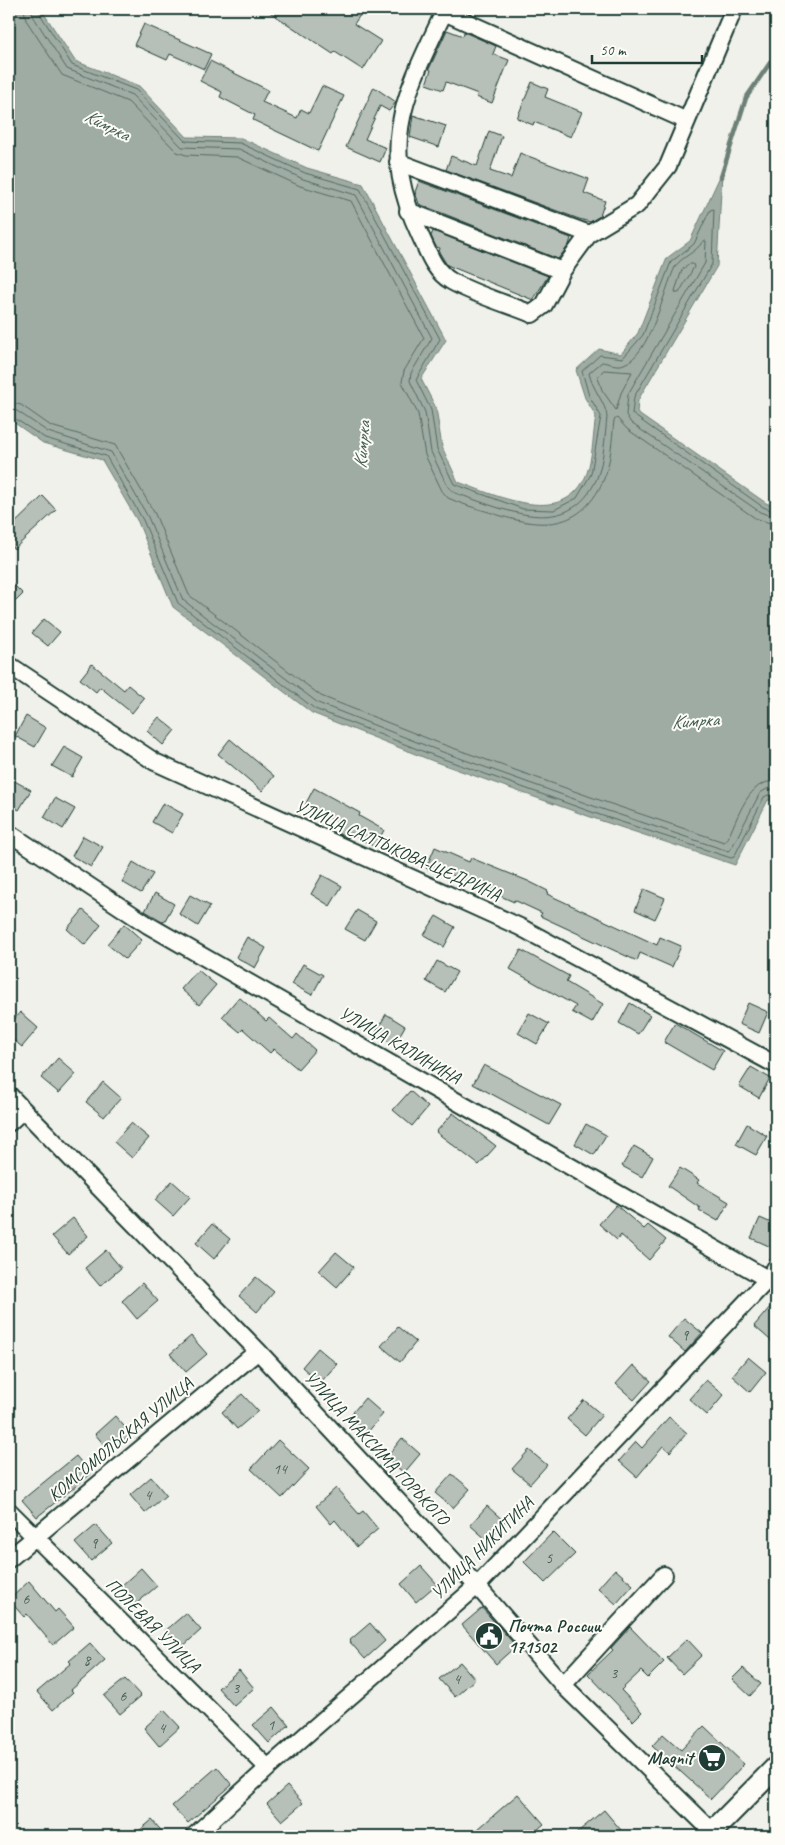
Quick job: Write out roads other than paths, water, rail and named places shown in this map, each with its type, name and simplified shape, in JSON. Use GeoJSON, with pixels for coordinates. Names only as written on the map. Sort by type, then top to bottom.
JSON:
{"type":"FeatureCollection","features":[{"type":"Feature","properties":{"kind":"main road"},"geometry":{"type":"LineString","coordinates":[[712,1834],[776,1768]]}},
{"type":"Feature","properties":{"kind":"street"},"geometry":{"type":"LineString","coordinates":[[687,121],[444,12],[412,81],[397,135],[400,184],[408,211],[435,266],[451,281],[532,314],[544,305],[562,271],[589,234],[637,205],[668,166],[687,121],[734,9]]}},
{"type":"Feature","properties":{"kind":"street"},"geometry":{"type":"LineString","coordinates":[[398,162],[589,234]]}},
{"type":"Feature","properties":{"kind":"street"},"geometry":{"type":"LineString","coordinates":[[408,211],[562,271]]}},
{"type":"Feature","properties":{"kind":"street","name":"УЛИЦА САЛТЫКОВА-ЩЕДРИНА"},"geometry":{"type":"LineString","coordinates":[[9,666],[156,762],[520,928],[776,1065]]}},
{"type":"Feature","properties":{"kind":"street","name":"УЛИЦА КАЛИНИНА"},"geometry":{"type":"LineString","coordinates":[[9,834],[148,925],[774,1276]]}},
{"type":"Feature","properties":{"kind":"street","name":"УЛИЦА МАКСИМА ГОРЬКОГО"},"geometry":{"type":"LineString","coordinates":[[9,1095],[258,1350],[477,1586],[563,1685],[712,1834]]}},
{"type":"Feature","properties":{"kind":"street"},"geometry":{"type":"LineString","coordinates":[[9,1123],[23,1110]]}},
{"type":"Feature","properties":{"kind":"street","name":"УЛИЦА НИКИТИНА"},"geometry":{"type":"LineString","coordinates":[[194,1836],[268,1768],[477,1586],[774,1276]]}},
{"type":"Feature","properties":{"kind":"street","name":"КОМСОМОЛЬСКАЯ УЛИЦА"},"geometry":{"type":"LineString","coordinates":[[9,1559],[258,1350]]}},
{"type":"Feature","properties":{"kind":"street","name":"ПОЛЕВАЯ УЛИЦА"},"geometry":{"type":"LineString","coordinates":[[9,1511],[268,1768]]}},
{"type":"Feature","properties":{"kind":"street"},"geometry":{"type":"LineString","coordinates":[[563,1685],[664,1575]]}},
{"type":"Feature","properties":{"kind":"water","name":"Кимрка"},"geometry":{"type":"Polygon","coordinates":[[[9,9],[41,9],[75,61],[139,86],[187,137],[241,138],[307,168],[363,184],[446,340],[421,379],[436,408],[442,447],[458,482],[511,500],[530,504],[548,504],[564,500],[577,490],[589,466],[596,416],[585,398],[576,370],[599,349],[621,354],[638,333],[667,258],[690,241],[722,172],[717,266],[638,400],[637,413],[766,503],[776,507],[776,801],[768,800],[735,865],[599,820],[433,761],[312,713],[173,607],[138,522],[102,460],[43,443],[9,419],[9,9]]]}},
{"type":"Feature","properties":{"kind":"waterway"},"geometry":{"type":"LineString","coordinates":[[721,177],[746,98],[776,54]]}},
{"type":"Feature","properties":{"kind":"place","name":"Почта России 171502"},"geometry":{"type":"Point","coordinates":[489,1636]}},
{"type":"Feature","properties":{"kind":"place","name":"Magnit"},"geometry":{"type":"Point","coordinates":[712,1758]}}]}
